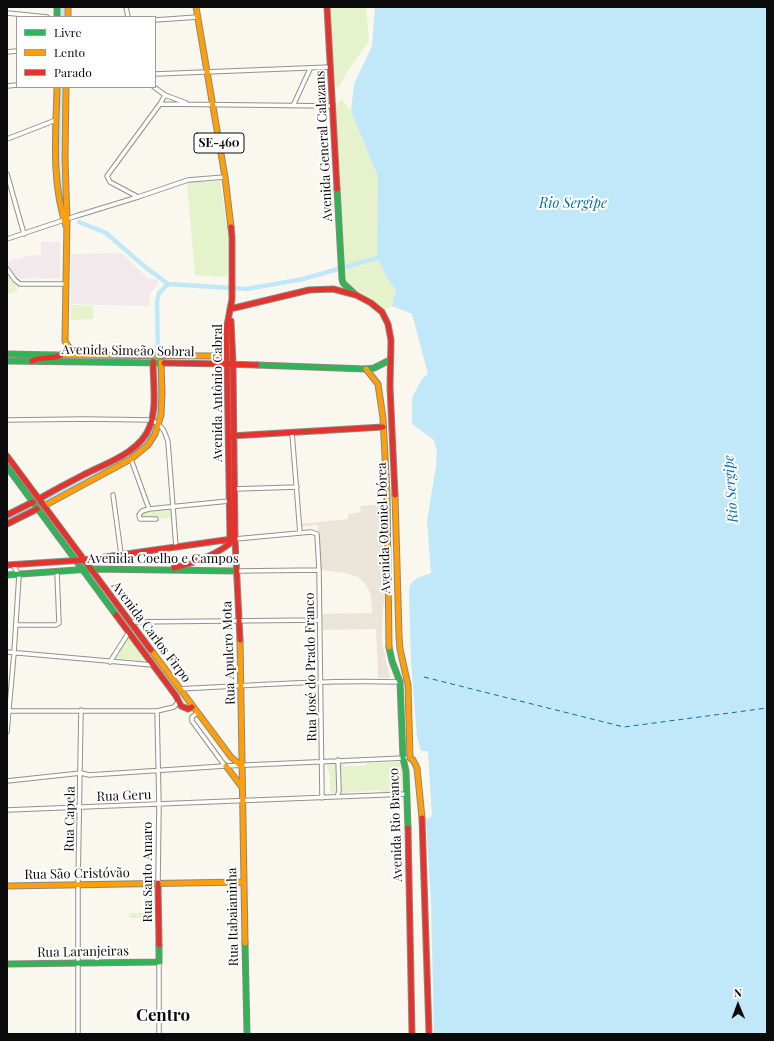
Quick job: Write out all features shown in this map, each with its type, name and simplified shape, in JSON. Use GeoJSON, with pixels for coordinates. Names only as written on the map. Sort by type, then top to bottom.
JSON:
{"type":"FeatureCollection","features":[{"type":"Feature","properties":{"kind":"main road","name":"SE-460"},"geometry":{"type":"LineString","coordinates":[[196,7],[225,177],[232,237],[232,299],[230,309]]}},
{"type":"Feature","properties":{"kind":"main road","name":"Avenida General Calazans"},"geometry":{"type":"LineString","coordinates":[[327,7],[343,281],[356,295]]}},
{"type":"Feature","properties":{"kind":"main road"},"geometry":{"type":"LineString","coordinates":[[57,88],[56,175],[58,196],[65,219]]}},
{"type":"Feature","properties":{"kind":"main road"},"geometry":{"type":"LineString","coordinates":[[65,219],[66,88]]}},
{"type":"Feature","properties":{"kind":"main road","name":"Avenida Simeão Sobral"},"geometry":{"type":"LineString","coordinates":[[61,355],[65,342],[65,219]]}},
{"type":"Feature","properties":{"kind":"main road"},"geometry":{"type":"LineString","coordinates":[[230,309],[309,290],[333,289],[356,295]]}},
{"type":"Feature","properties":{"kind":"main road","name":"Avenida Otoniel Dórea"},"geometry":{"type":"LineString","coordinates":[[356,295],[371,302],[382,312],[388,324],[391,340],[390,387],[394,461],[399,636],[408,685],[410,758]]}},
{"type":"Feature","properties":{"kind":"main road","name":"Avenida Antônio Cabral"},"geometry":{"type":"LineString","coordinates":[[230,309],[226,332],[234,489],[232,539]]}},
{"type":"Feature","properties":{"kind":"main road","name":"Avenida Antônio Cabral"},"geometry":{"type":"LineString","coordinates":[[230,309],[233,364],[229,502],[232,539]]}},
{"type":"Feature","properties":{"kind":"main road"},"geometry":{"type":"LineString","coordinates":[[65,342],[78,355]]}},
{"type":"Feature","properties":{"kind":"main road","name":"Avenida Simeão Sobral"},"geometry":{"type":"LineString","coordinates":[[159,358],[220,355],[225,352],[227,348]]}},
{"type":"Feature","properties":{"kind":"main road","name":"Avenida Simeão Sobral"},"geometry":{"type":"LineString","coordinates":[[7,354],[159,358],[227,364],[366,369],[374,368],[390,360]]}},
{"type":"Feature","properties":{"kind":"main road"},"geometry":{"type":"LineString","coordinates":[[32,361],[53,358],[61,355]]}},
{"type":"Feature","properties":{"kind":"main road"},"geometry":{"type":"LineString","coordinates":[[39,500],[129,450],[147,433],[152,421],[153,362],[154,359],[159,358],[161,408],[159,424],[150,443],[131,459],[43,506]]}},
{"type":"Feature","properties":{"kind":"main road","name":"Avenida Simeão Sobral"},"geometry":{"type":"LineString","coordinates":[[7,361],[153,362]]}},
{"type":"Feature","properties":{"kind":"main road","name":"Avenida Otoniel Dórea"},"geometry":{"type":"LineString","coordinates":[[366,369],[378,384],[383,427],[387,495],[389,648],[400,682],[404,758]]}},
{"type":"Feature","properties":{"kind":"main road"},"geometry":{"type":"LineString","coordinates":[[231,436],[383,427]]}},
{"type":"Feature","properties":{"kind":"main road","name":"Avenida Carlos Firpo"},"geometry":{"type":"LineString","coordinates":[[8,458],[197,713],[231,757],[241,766]]}},
{"type":"Feature","properties":{"kind":"main road","name":"Avenida Carlos Firpo"},"geometry":{"type":"LineString","coordinates":[[7,468],[154,665],[176,696],[178,702]]}},
{"type":"Feature","properties":{"kind":"main road"},"geometry":{"type":"LineString","coordinates":[[7,515],[35,505]]}},
{"type":"Feature","properties":{"kind":"main road"},"geometry":{"type":"LineString","coordinates":[[7,524],[35,505]]}},
{"type":"Feature","properties":{"kind":"main road"},"geometry":{"type":"LineString","coordinates":[[168,570],[219,552],[228,546],[232,539]]}},
{"type":"Feature","properties":{"kind":"main road","name":"Avenida Coelho e Campos"},"geometry":{"type":"LineString","coordinates":[[10,565],[84,560],[232,539]]}},
{"type":"Feature","properties":{"kind":"main road","name":"Rua Apulcro Mota"},"geometry":{"type":"LineString","coordinates":[[232,539],[237,571],[239,620],[242,750],[241,787]]}},
{"type":"Feature","properties":{"kind":"main road","name":"Avenida Coelho e Campos"},"geometry":{"type":"LineString","coordinates":[[7,575],[90,569],[237,571]]}},
{"type":"Feature","properties":{"kind":"main road"},"geometry":{"type":"LineString","coordinates":[[178,702],[186,709],[192,706]]}},
{"type":"Feature","properties":{"kind":"main road","name":"Avenida Rio Branco"},"geometry":{"type":"LineString","coordinates":[[404,758],[406,766],[410,889],[412,1034]]}},
{"type":"Feature","properties":{"kind":"main road","name":"Avenida Rio Branco"},"geometry":{"type":"LineString","coordinates":[[410,758],[413,760],[417,768],[422,815],[426,886],[429,1034]]}},
{"type":"Feature","properties":{"kind":"main road"},"geometry":{"type":"LineString","coordinates":[[226,766],[241,787]]}},
{"type":"Feature","properties":{"kind":"main road","name":"Rua Itabaianinha"},"geometry":{"type":"LineString","coordinates":[[241,787],[247,1034]]}},
{"type":"Feature","properties":{"kind":"main road","name":"Rua São Cristóvão"},"geometry":{"type":"LineString","coordinates":[[7,886],[243,882]]}},
{"type":"Feature","properties":{"kind":"main road","name":"Rua Santo Amaro"},"geometry":{"type":"LineString","coordinates":[[158,883],[159,962]]}},
{"type":"Feature","properties":{"kind":"main road","name":"Rua Laranjeiras"},"geometry":{"type":"LineString","coordinates":[[7,964],[159,962]]}},
{"type":"Feature","properties":{"kind":"street"},"geometry":{"type":"LineString","coordinates":[[7,13],[25,16]]}},
{"type":"Feature","properties":{"kind":"street"},"geometry":{"type":"LineString","coordinates":[[156,20],[198,17]]}},
{"type":"Feature","properties":{"kind":"street"},"geometry":{"type":"LineString","coordinates":[[156,74],[331,67]]}},
{"type":"Feature","properties":{"kind":"street"},"geometry":{"type":"LineString","coordinates":[[293,106],[310,68]]}},
{"type":"Feature","properties":{"kind":"street"},"geometry":{"type":"LineString","coordinates":[[155,88],[165,95],[190,104]]}},
{"type":"Feature","properties":{"kind":"street"},"geometry":{"type":"LineString","coordinates":[[138,197],[110,182],[107,178],[107,174],[160,104],[165,95]]}},
{"type":"Feature","properties":{"kind":"street"},"geometry":{"type":"LineString","coordinates":[[160,104],[333,106]]}},
{"type":"Feature","properties":{"kind":"street"},"geometry":{"type":"LineString","coordinates":[[7,139],[57,119]]}},
{"type":"Feature","properties":{"kind":"street"},"geometry":{"type":"LineString","coordinates":[[7,174],[24,234]]}},
{"type":"Feature","properties":{"kind":"street"},"geometry":{"type":"LineString","coordinates":[[7,239],[188,180],[225,177]]}},
{"type":"Feature","properties":{"kind":"street"},"geometry":{"type":"LineString","coordinates":[[7,269],[20,284],[66,284]]}},
{"type":"Feature","properties":{"kind":"street"},"geometry":{"type":"LineString","coordinates":[[7,420],[85,419],[152,421],[159,424],[164,431],[168,442],[176,547]]}},
{"type":"Feature","properties":{"kind":"street"},"geometry":{"type":"LineString","coordinates":[[232,539],[300,533],[292,433]]}},
{"type":"Feature","properties":{"kind":"street"},"geometry":{"type":"LineString","coordinates":[[131,459],[149,509]]}},
{"type":"Feature","properties":{"kind":"street"},"geometry":{"type":"LineString","coordinates":[[234,489],[297,487]]}},
{"type":"Feature","properties":{"kind":"street"},"geometry":{"type":"LineString","coordinates":[[113,495],[121,554]]}},
{"type":"Feature","properties":{"kind":"street"},"geometry":{"type":"LineString","coordinates":[[156,519],[140,519],[140,512],[149,509],[229,502]]}},
{"type":"Feature","properties":{"kind":"street","name":"Rua José do Prado Franco"},"geometry":{"type":"LineString","coordinates":[[300,533],[317,534],[322,682],[322,798]]}},
{"type":"Feature","properties":{"kind":"street"},"geometry":{"type":"LineString","coordinates":[[7,732],[19,575],[10,565]]}},
{"type":"Feature","properties":{"kind":"street","name":"Avenida Coelho e Campos"},"geometry":{"type":"LineString","coordinates":[[237,571],[319,570]]}},
{"type":"Feature","properties":{"kind":"street"},"geometry":{"type":"LineString","coordinates":[[16,625],[56,625],[59,623],[57,572]]}},
{"type":"Feature","properties":{"kind":"street"},"geometry":{"type":"LineString","coordinates":[[131,622],[320,620]]}},
{"type":"Feature","properties":{"kind":"street"},"geometry":{"type":"LineString","coordinates":[[110,662],[129,632]]}},
{"type":"Feature","properties":{"kind":"street"},"geometry":{"type":"LineString","coordinates":[[7,652],[154,665]]}},
{"type":"Feature","properties":{"kind":"street"},"geometry":{"type":"LineString","coordinates":[[180,689],[322,682],[400,682]]}},
{"type":"Feature","properties":{"kind":"street","name":"Avenida Carlos Firpo"},"geometry":{"type":"LineString","coordinates":[[156,711],[174,707],[178,702]]}},
{"type":"Feature","properties":{"kind":"street","name":"Rua Capela"},"geometry":{"type":"LineString","coordinates":[[78,1034],[78,884],[81,710]]}},
{"type":"Feature","properties":{"kind":"street"},"geometry":{"type":"LineString","coordinates":[[8,711],[156,711]]}},
{"type":"Feature","properties":{"kind":"street","name":"Rua Santo Amaro"},"geometry":{"type":"LineString","coordinates":[[156,711],[159,770],[158,883]]}},
{"type":"Feature","properties":{"kind":"street"},"geometry":{"type":"LineString","coordinates":[[197,713],[192,717],[192,721],[226,766]]}},
{"type":"Feature","properties":{"kind":"street"},"geometry":{"type":"LineString","coordinates":[[7,781],[81,773],[90,775],[226,766],[404,758]]}},
{"type":"Feature","properties":{"kind":"street","name":"Avenida Rio Branco"},"geometry":{"type":"LineString","coordinates":[[404,758],[410,758]]}},
{"type":"Feature","properties":{"kind":"street"},"geometry":{"type":"LineString","coordinates":[[337,797],[339,790],[338,760]]}},
{"type":"Feature","properties":{"kind":"street","name":"Rua Geru"},"geometry":{"type":"LineString","coordinates":[[7,810],[407,794]]}},
{"type":"Feature","properties":{"kind":"street","name":"Rua Santo Amaro"},"geometry":{"type":"LineString","coordinates":[[159,962],[159,1034]]}},
{"type":"Feature","properties":{"kind":"shaded area"},"geometry":{"type":"Polygon","coordinates":[[[41,242],[60,242],[60,278],[17,279],[7,262],[28,256],[41,255],[41,242]]]}},
{"type":"Feature","properties":{"kind":"shaded area"},"geometry":{"type":"Polygon","coordinates":[[[122,253],[147,278],[159,281],[149,296],[150,306],[71,304],[71,254],[122,253]]]}},
{"type":"Feature","properties":{"kind":"shaded area"},"geometry":{"type":"Polygon","coordinates":[[[382,504],[384,604],[382,643],[390,678],[378,678],[376,629],[323,630],[323,614],[372,613],[371,595],[366,585],[358,577],[345,573],[321,570],[318,525],[300,527],[300,524],[348,519],[348,514],[361,512],[360,506],[382,504]]]}},
{"type":"Feature","properties":{"kind":"shaded area"},"geometry":{"type":"Polygon","coordinates":[[[91,573],[189,706],[185,707],[185,703],[88,575],[91,573]]]}},
{"type":"Feature","properties":{"kind":"green space"},"geometry":{"type":"Polygon","coordinates":[[[329,7],[366,7],[369,41],[348,70],[339,87],[335,87],[329,7]]]}},
{"type":"Feature","properties":{"kind":"green space"},"geometry":{"type":"Polygon","coordinates":[[[342,99],[351,111],[378,177],[377,258],[390,283],[396,289],[392,306],[382,312],[343,283],[333,106],[342,99]]]}},
{"type":"Feature","properties":{"kind":"green space"},"geometry":{"type":"Polygon","coordinates":[[[220,181],[228,231],[227,277],[195,275],[187,182],[220,181]]]}},
{"type":"Feature","properties":{"kind":"green space"},"geometry":{"type":"Polygon","coordinates":[[[7,274],[18,290],[7,295],[7,274]]]}},
{"type":"Feature","properties":{"kind":"green space"},"geometry":{"type":"Polygon","coordinates":[[[71,305],[93,306],[93,319],[71,320],[71,305]]]}},
{"type":"Feature","properties":{"kind":"green space"},"geometry":{"type":"Polygon","coordinates":[[[170,509],[171,518],[160,519],[160,517],[141,519],[140,512],[170,509]]]}},
{"type":"Feature","properties":{"kind":"green space"},"geometry":{"type":"Polygon","coordinates":[[[129,637],[145,661],[115,658],[129,637]]]}},
{"type":"Feature","properties":{"kind":"green space"},"geometry":{"type":"Polygon","coordinates":[[[329,762],[337,763],[337,792],[333,793],[330,791],[330,773],[327,765],[329,762]]]}},
{"type":"Feature","properties":{"kind":"green space"},"geometry":{"type":"Polygon","coordinates":[[[343,763],[345,767],[363,766],[369,763],[403,763],[404,792],[381,794],[381,790],[349,791],[346,795],[341,794],[339,768],[343,763]]]}},
{"type":"Feature","properties":{"kind":"green space"},"geometry":{"type":"Polygon","coordinates":[[[130,913],[155,913],[155,918],[129,918],[130,913]]]}},
{"type":"Feature","properties":{"kind":"water","name":"Rio Sergipe"},"geometry":{"type":"Polygon","coordinates":[[[375,7],[767,7],[767,1034],[434,1034],[431,901],[426,820],[432,816],[428,751],[421,751],[417,737],[411,662],[409,590],[414,580],[431,573],[427,521],[437,452],[434,440],[412,424],[412,398],[422,379],[428,374],[412,314],[392,306],[396,289],[390,283],[377,258],[378,177],[351,111],[354,84],[372,46],[375,7]]]}},
{"type":"Feature","properties":{"kind":"waterway"},"geometry":{"type":"LineString","coordinates":[[62,7],[62,16]]}},
{"type":"Feature","properties":{"kind":"waterway"},"geometry":{"type":"LineString","coordinates":[[60,88],[58,166],[63,205]]}},
{"type":"Feature","properties":{"kind":"waterway"},"geometry":{"type":"LineString","coordinates":[[79,222],[106,233],[144,266],[168,284],[247,289],[303,279],[377,258]]}},
{"type":"Feature","properties":{"kind":"waterway"},"geometry":{"type":"LineString","coordinates":[[7,521],[133,454],[149,438],[155,428],[159,416],[157,301],[159,293],[168,284]]}},
{"type":"Feature","properties":{"kind":"ferry route"},"geometry":{"type":"LineString","coordinates":[[424,677],[624,727],[767,708]]}},
{"type":"Feature","properties":{"kind":"traffic: fast"},"geometry":{"type":"LineString","coordinates":[[57,7],[57,16]]}},
{"type":"Feature","properties":{"kind":"traffic: fast"},"geometry":{"type":"LineString","coordinates":[[337,189],[342,279],[343,283],[355,294]]}},
{"type":"Feature","properties":{"kind":"traffic: fast"},"geometry":{"type":"LineString","coordinates":[[7,354],[58,355]]}},
{"type":"Feature","properties":{"kind":"traffic: fast"},"geometry":{"type":"LineString","coordinates":[[257,365],[366,369],[374,368],[390,360]]}},
{"type":"Feature","properties":{"kind":"traffic: fast"},"geometry":{"type":"LineString","coordinates":[[7,361],[164,363]]}},
{"type":"Feature","properties":{"kind":"traffic: fast"},"geometry":{"type":"LineString","coordinates":[[7,467],[116,615]]}},
{"type":"Feature","properties":{"kind":"traffic: fast"},"geometry":{"type":"LineString","coordinates":[[7,575],[90,569],[237,571]]}},
{"type":"Feature","properties":{"kind":"traffic: fast"},"geometry":{"type":"LineString","coordinates":[[389,647],[392,661],[400,682],[408,828]]}},
{"type":"Feature","properties":{"kind":"traffic: fast"},"geometry":{"type":"LineString","coordinates":[[245,943],[247,1034]]}},
{"type":"Feature","properties":{"kind":"traffic: fast"},"geometry":{"type":"LineString","coordinates":[[7,964],[159,962],[159,945]]}},
{"type":"Feature","properties":{"kind":"traffic: slow"},"geometry":{"type":"LineString","coordinates":[[68,7],[68,16]]}},
{"type":"Feature","properties":{"kind":"traffic: slow"},"geometry":{"type":"LineString","coordinates":[[196,7],[225,177],[231,227]]}},
{"type":"Feature","properties":{"kind":"traffic: slow"},"geometry":{"type":"LineString","coordinates":[[57,88],[55,140],[56,174],[61,209],[66,226]]}},
{"type":"Feature","properties":{"kind":"traffic: slow"},"geometry":{"type":"LineString","coordinates":[[66,88],[65,159],[67,219],[65,341],[68,346],[78,355]]}},
{"type":"Feature","properties":{"kind":"traffic: slow"},"geometry":{"type":"LineString","coordinates":[[61,355],[215,356],[221,354],[227,348]]}},
{"type":"Feature","properties":{"kind":"traffic: slow"},"geometry":{"type":"LineString","coordinates":[[44,506],[131,459],[148,445],[155,434],[161,415],[161,362]]}},
{"type":"Feature","properties":{"kind":"traffic: slow"},"geometry":{"type":"LineString","coordinates":[[366,369],[378,384],[383,418],[387,495],[389,647]]}},
{"type":"Feature","properties":{"kind":"traffic: slow"},"geometry":{"type":"LineString","coordinates":[[395,495],[400,649],[408,685],[410,758],[413,760],[417,768],[422,818]]}},
{"type":"Feature","properties":{"kind":"traffic: slow"},"geometry":{"type":"LineString","coordinates":[[240,640],[245,943]]}},
{"type":"Feature","properties":{"kind":"traffic: slow"},"geometry":{"type":"LineString","coordinates":[[151,650],[231,757],[241,766]]}},
{"type":"Feature","properties":{"kind":"traffic: slow"},"geometry":{"type":"LineString","coordinates":[[226,766],[241,786]]}},
{"type":"Feature","properties":{"kind":"traffic: slow"},"geometry":{"type":"LineString","coordinates":[[7,886],[243,882]]}},
{"type":"Feature","properties":{"kind":"traffic: jam"},"geometry":{"type":"LineString","coordinates":[[327,7],[337,189]]}},
{"type":"Feature","properties":{"kind":"traffic: jam"},"geometry":{"type":"LineString","coordinates":[[231,227],[232,299],[226,331],[227,364],[257,365]]}},
{"type":"Feature","properties":{"kind":"traffic: jam"},"geometry":{"type":"LineString","coordinates":[[230,309],[309,290],[333,289],[356,295],[371,303],[382,312],[388,324],[391,340],[390,387],[395,495]]}},
{"type":"Feature","properties":{"kind":"traffic: jam"},"geometry":{"type":"LineString","coordinates":[[231,321],[233,364]]}},
{"type":"Feature","properties":{"kind":"traffic: jam"},"geometry":{"type":"LineString","coordinates":[[32,361],[61,355]]}},
{"type":"Feature","properties":{"kind":"traffic: jam"},"geometry":{"type":"LineString","coordinates":[[39,499],[122,456],[131,450],[146,435],[152,419],[154,403],[153,362]]}},
{"type":"Feature","properties":{"kind":"traffic: jam"},"geometry":{"type":"LineString","coordinates":[[164,363],[227,364],[230,540]]}},
{"type":"Feature","properties":{"kind":"traffic: jam"},"geometry":{"type":"LineString","coordinates":[[233,364],[235,539],[240,640]]}},
{"type":"Feature","properties":{"kind":"traffic: jam"},"geometry":{"type":"LineString","coordinates":[[230,436],[383,427]]}},
{"type":"Feature","properties":{"kind":"traffic: jam"},"geometry":{"type":"LineString","coordinates":[[7,456],[151,650]]}},
{"type":"Feature","properties":{"kind":"traffic: jam"},"geometry":{"type":"LineString","coordinates":[[7,515],[33,502]]}},
{"type":"Feature","properties":{"kind":"traffic: jam"},"geometry":{"type":"LineString","coordinates":[[7,524],[37,509]]}},
{"type":"Feature","properties":{"kind":"traffic: jam"},"geometry":{"type":"LineString","coordinates":[[7,565],[84,560],[232,539]]}},
{"type":"Feature","properties":{"kind":"traffic: jam"},"geometry":{"type":"LineString","coordinates":[[174,568],[214,554],[235,539]]}},
{"type":"Feature","properties":{"kind":"traffic: jam"},"geometry":{"type":"LineString","coordinates":[[116,615],[176,696],[181,706],[188,709],[192,707]]}},
{"type":"Feature","properties":{"kind":"traffic: jam"},"geometry":{"type":"LineString","coordinates":[[422,818],[429,1034]]}},
{"type":"Feature","properties":{"kind":"traffic: jam"},"geometry":{"type":"LineString","coordinates":[[408,828],[412,1034]]}},
{"type":"Feature","properties":{"kind":"traffic: jam"},"geometry":{"type":"LineString","coordinates":[[158,883],[159,945]]}},
{"type":"Feature","properties":{"kind":"district","name":"Centro"},"geometry":{"type":"Point","coordinates":[163,1016]}}]}
